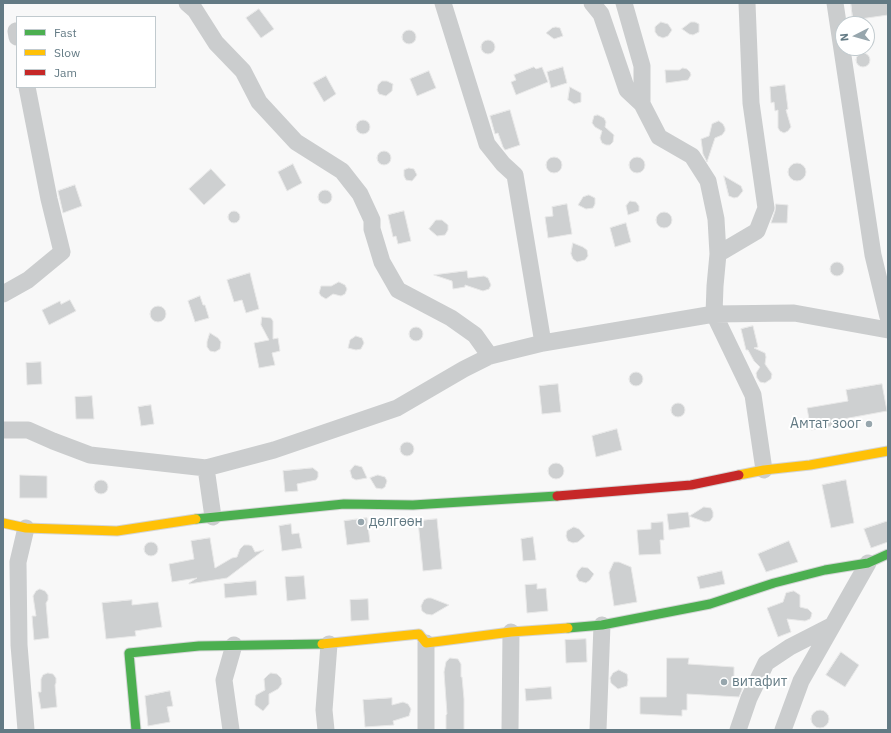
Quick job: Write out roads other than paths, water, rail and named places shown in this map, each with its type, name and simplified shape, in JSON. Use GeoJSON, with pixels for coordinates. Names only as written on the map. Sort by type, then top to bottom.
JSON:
{"type":"FeatureCollection","features":[{"type":"Feature","properties":{"kind":"street"},"geometry":{"type":"LineString","coordinates":[[187,3],[195,10],[216,43],[243,71],[259,102],[296,142],[342,171],[360,194],[372,220],[372,229],[382,262],[398,290],[450,318],[475,335],[490,356]]}},
{"type":"Feature","properties":{"kind":"street"},"geometry":{"type":"LineString","coordinates":[[443,3],[487,144],[502,164],[514,175],[543,343]]}},
{"type":"Feature","properties":{"kind":"street"},"geometry":{"type":"LineString","coordinates":[[592,3],[601,14],[627,90],[642,104],[659,137],[692,156],[708,181],[716,219],[718,254],[714,314],[753,394],[764,470]]}},
{"type":"Feature","properties":{"kind":"street"},"geometry":{"type":"LineString","coordinates":[[624,3],[642,66],[642,104]]}},
{"type":"Feature","properties":{"kind":"street"},"geometry":{"type":"LineString","coordinates":[[718,254],[757,231],[766,208],[751,103],[747,3]]}},
{"type":"Feature","properties":{"kind":"street"},"geometry":{"type":"LineString","coordinates":[[835,3],[872,255],[888,317]]}},
{"type":"Feature","properties":{"kind":"street"},"geometry":{"type":"LineString","coordinates":[[3,294],[28,280],[62,252],[49,199],[27,88]]}},
{"type":"Feature","properties":{"kind":"street"},"geometry":{"type":"LineString","coordinates":[[3,430],[28,430],[53,442],[90,455],[206,468],[274,450],[397,408],[464,369],[490,356],[543,343],[714,314],[794,312],[888,330]]}},
{"type":"Feature","properties":{"kind":"street"},"geometry":{"type":"LineString","coordinates":[[3,522],[26,528],[117,531],[213,517],[344,504],[413,505],[500,499],[582,496],[692,485],[764,470],[810,465],[888,451]]}},
{"type":"Feature","properties":{"kind":"street"},"geometry":{"type":"LineString","coordinates":[[206,468],[213,517]]}},
{"type":"Feature","properties":{"kind":"street"},"geometry":{"type":"LineString","coordinates":[[26,528],[18,562],[19,645],[26,730]]}},
{"type":"Feature","properties":{"kind":"street"},"geometry":{"type":"LineString","coordinates":[[426,643],[511,632],[602,625],[710,604],[774,583],[825,570],[868,563],[888,554]]}},
{"type":"Feature","properties":{"kind":"street"},"geometry":{"type":"LineString","coordinates":[[783,730],[801,681],[868,563]]}},
{"type":"Feature","properties":{"kind":"street"},"geometry":{"type":"LineString","coordinates":[[598,730],[602,625]]}},
{"type":"Feature","properties":{"kind":"street"},"geometry":{"type":"LineString","coordinates":[[738,730],[748,698],[766,663],[790,647],[833,625]]}},
{"type":"Feature","properties":{"kind":"street"},"geometry":{"type":"LineString","coordinates":[[510,730],[511,632]]}},
{"type":"Feature","properties":{"kind":"street"},"geometry":{"type":"LineString","coordinates":[[136,730],[129,653],[234,644],[329,644],[419,634],[426,643],[426,730]]}},
{"type":"Feature","properties":{"kind":"street"},"geometry":{"type":"LineString","coordinates":[[231,730],[224,680],[234,644]]}},
{"type":"Feature","properties":{"kind":"street"},"geometry":{"type":"LineString","coordinates":[[326,730],[324,710],[329,644]]}},
{"type":"Feature","properties":{"kind":"place","name":"Амтат зоог"},"geometry":{"type":"Point","coordinates":[869,424]}},
{"type":"Feature","properties":{"kind":"place","name":"дөлгөөн"},"geometry":{"type":"Point","coordinates":[361,522]}},
{"type":"Feature","properties":{"kind":"place","name":"витафит"},"geometry":{"type":"Point","coordinates":[724,682]}}]}
